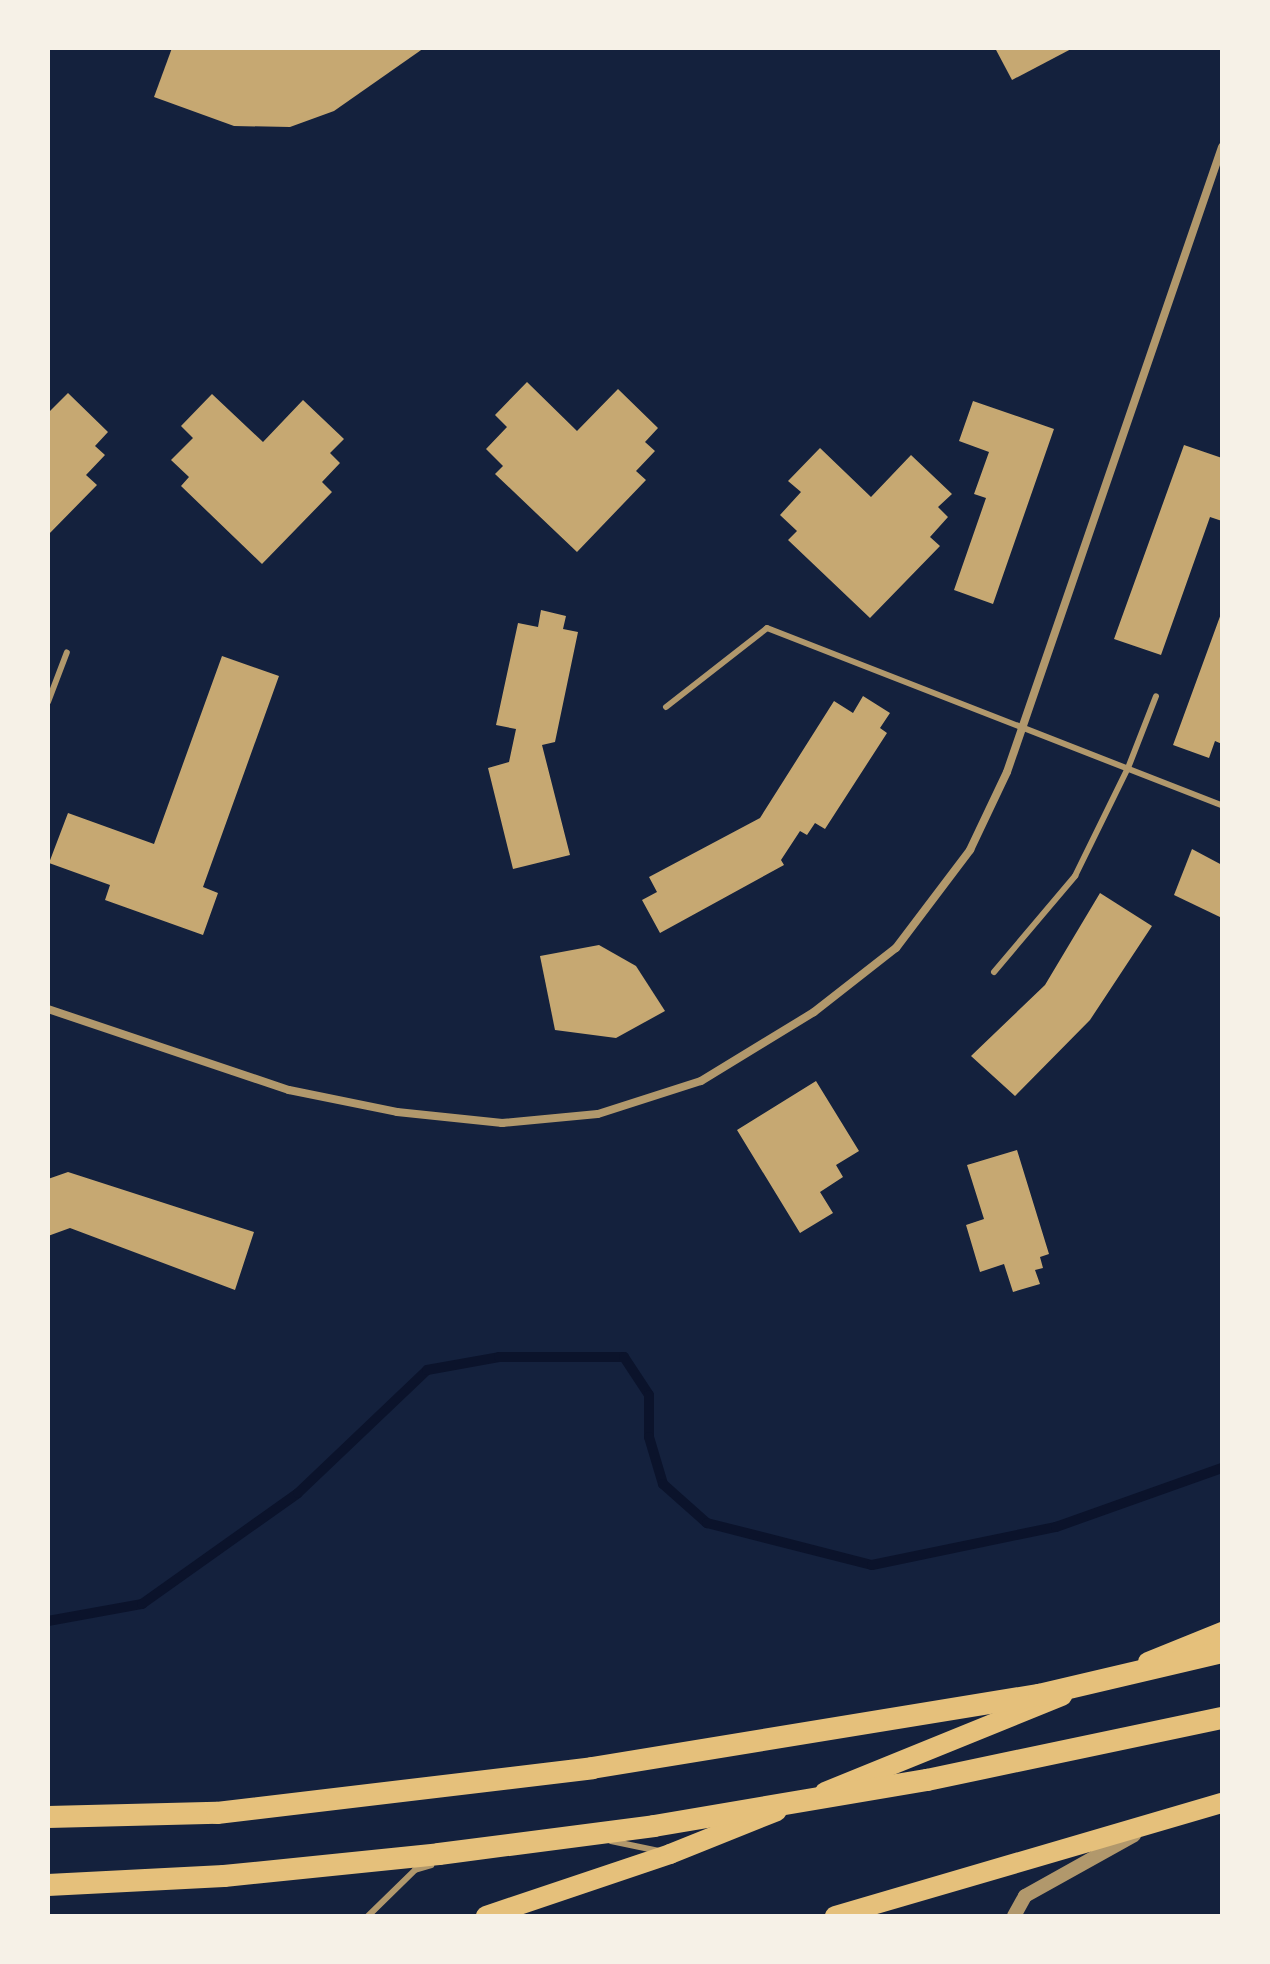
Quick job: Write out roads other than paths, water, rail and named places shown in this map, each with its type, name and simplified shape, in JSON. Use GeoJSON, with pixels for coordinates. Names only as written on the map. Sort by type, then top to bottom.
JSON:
{"type":"FeatureCollection","features":[{"type":"Feature","properties":{"kind":"highway"},"geometry":{"type":"LineString","coordinates":[[48,1817],[217,1813],[592,1768],[1039,1695],[1222,1652]]}},
{"type":"Feature","properties":{"kind":"highway"},"geometry":{"type":"LineString","coordinates":[[48,1885],[239,1875],[439,1854],[654,1826],[927,1780],[1222,1718]]}},
{"type":"Feature","properties":{"kind":"main road"},"geometry":{"type":"LineString","coordinates":[[486,1916],[670,1854],[1222,1632]]}},
{"type":"Feature","properties":{"kind":"main road"},"geometry":{"type":"LineString","coordinates":[[835,1916],[1222,1803]]}},
{"type":"Feature","properties":{"kind":"street"},"geometry":{"type":"LineString","coordinates":[[48,1009],[289,1090],[397,1112],[502,1123],[598,1114],[701,1081],[814,1012],[896,948],[970,850],[1007,772],[1222,147]]}},
{"type":"Feature","properties":{"kind":"street"},"geometry":{"type":"LineString","coordinates":[[1014,1916],[1025,1896],[1161,1819]]}},
{"type":"Feature","properties":{"kind":"lane"},"geometry":{"type":"LineString","coordinates":[[666,707],[767,628],[1222,805]]}},
{"type":"Feature","properties":{"kind":"lane"},"geometry":{"type":"LineString","coordinates":[[48,702],[67,652]]}},
{"type":"Feature","properties":{"kind":"lane"},"geometry":{"type":"LineString","coordinates":[[994,972],[1075,876],[1128,768],[1156,696]]}},
{"type":"Feature","properties":{"kind":"lane"},"geometry":{"type":"LineString","coordinates":[[551,1828],[670,1854]]}},
{"type":"Feature","properties":{"kind":"lane"},"geometry":{"type":"LineString","coordinates":[[368,1916],[415,1870],[539,1832]]}},
{"type":"Feature","properties":{"kind":"waterway"},"geometry":{"type":"LineString","coordinates":[[48,1621],[142,1604],[298,1493],[427,1370],[499,1357],[624,1357],[649,1395],[649,1437],[663,1484],[707,1523],[872,1565],[1056,1527],[1222,1468]]}}]}
